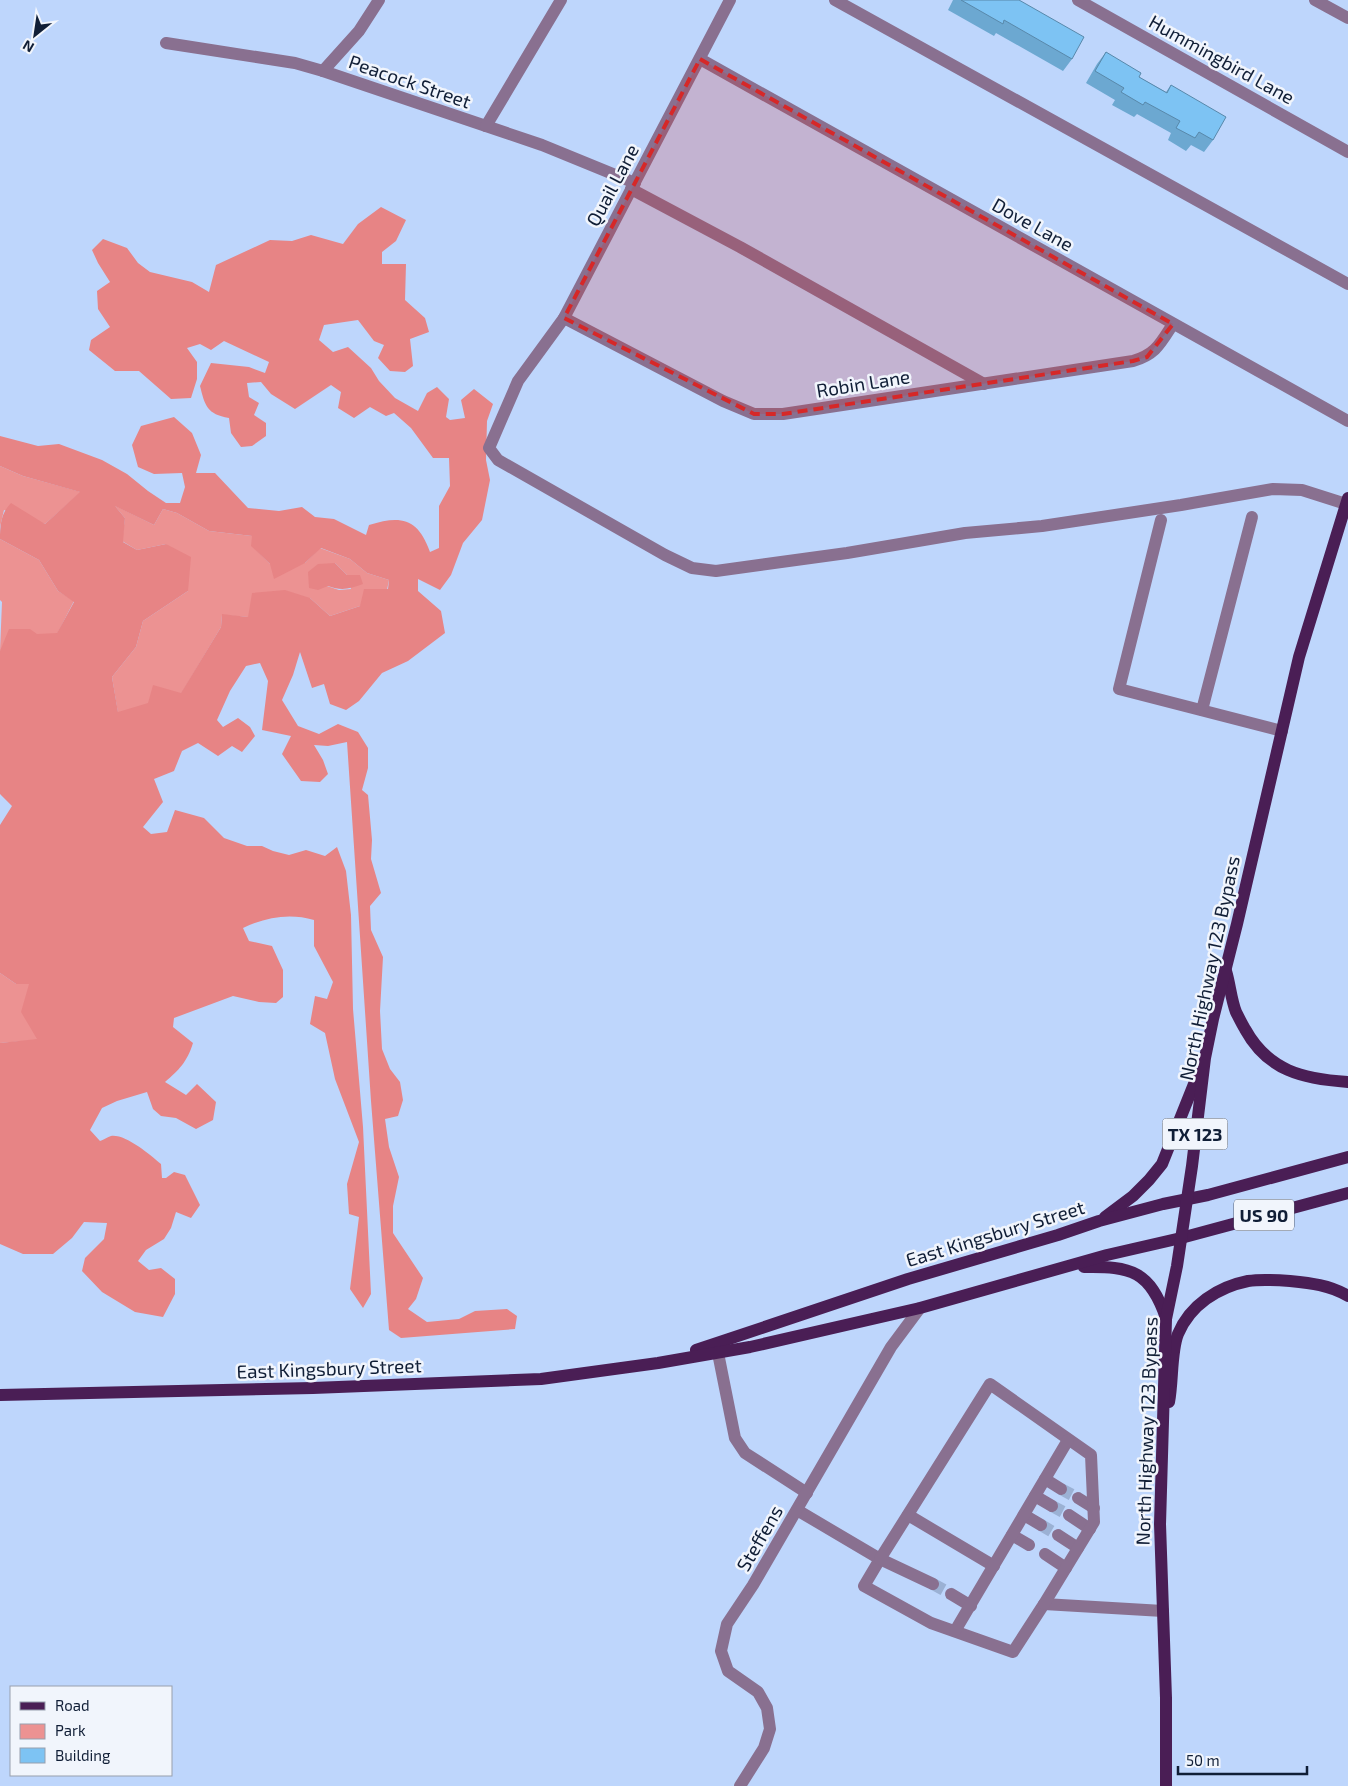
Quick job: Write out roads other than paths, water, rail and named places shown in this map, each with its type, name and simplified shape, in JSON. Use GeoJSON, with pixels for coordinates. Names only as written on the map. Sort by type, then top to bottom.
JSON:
{"type":"FeatureCollection","features":[{"type":"Feature","properties":{"kind":"main road","name":"North Highway 123 Bypass"},"geometry":{"type":"LineString","coordinates":[[1166,1786],[1166,1698],[1160,1524],[1166,1319],[1188,1198],[1205,1058],[1299,657],[1347,501]]}},
{"type":"Feature","properties":{"kind":"main road"},"geometry":{"type":"LineString","coordinates":[[1226,969],[1236,1012],[1253,1043],[1273,1063],[1299,1076],[1348,1082]]}},
{"type":"Feature","properties":{"kind":"main road"},"geometry":{"type":"LineString","coordinates":[[1100,1221],[1133,1196],[1162,1164],[1205,1058]]}},
{"type":"Feature","properties":{"kind":"main road","name":"East Kingsbury Street"},"geometry":{"type":"LineString","coordinates":[[658,1363],[908,1279],[1100,1221],[1348,1158]]}},
{"type":"Feature","properties":{"kind":"main road","name":"East Kingsbury Street"},"geometry":{"type":"LineString","coordinates":[[0,1395],[313,1388],[541,1380],[658,1363],[750,1347],[920,1308],[1107,1255],[1181,1238],[1348,1193]]}},
{"type":"Feature","properties":{"kind":"main road"},"geometry":{"type":"LineString","coordinates":[[1069,1267],[1112,1266],[1133,1272],[1148,1282],[1160,1300],[1166,1319]]}},
{"type":"Feature","properties":{"kind":"main road"},"geometry":{"type":"LineString","coordinates":[[1162,1448],[1178,1335],[1192,1310],[1209,1296],[1248,1281],[1276,1280],[1311,1283],[1339,1290],[1348,1296]]}},
{"type":"Feature","properties":{"kind":"street"},"geometry":{"type":"LineString","coordinates":[[323,71],[359,31],[378,0]]}},
{"type":"Feature","properties":{"kind":"street"},"geometry":{"type":"LineString","coordinates":[[486,126],[561,0]]}},
{"type":"Feature","properties":{"kind":"street","name":"Quail Lane"},"geometry":{"type":"LineString","coordinates":[[730,0],[564,318],[518,381],[489,448],[498,460],[665,555],[692,568],[716,571],[965,534],[1042,526],[1181,505],[1273,488],[1302,490],[1347,501]]}},
{"type":"Feature","properties":{"kind":"street"},"geometry":{"type":"LineString","coordinates":[[835,0],[1348,284]]}},
{"type":"Feature","properties":{"kind":"street","name":"Hummingbird Lane"},"geometry":{"type":"LineString","coordinates":[[1078,0],[1348,152]]}},
{"type":"Feature","properties":{"kind":"street"},"geometry":{"type":"LineString","coordinates":[[1315,0],[1348,18]]}},
{"type":"Feature","properties":{"kind":"street","name":"Peacock Street"},"geometry":{"type":"LineString","coordinates":[[166,43],[294,62],[542,145],[633,186],[695,224],[740,247],[984,384]]}},
{"type":"Feature","properties":{"kind":"street","name":"Dove Lane"},"geometry":{"type":"LineString","coordinates":[[700,59],[1348,421]]}},
{"type":"Feature","properties":{"kind":"street","name":"Robin Lane"},"geometry":{"type":"LineString","coordinates":[[564,318],[723,401],[754,414],[783,414],[1140,359],[1147,357],[1159,346],[1173,324]]}},
{"type":"Feature","properties":{"kind":"street"},"geometry":{"type":"LineString","coordinates":[[1202,710],[1252,517]]}},
{"type":"Feature","properties":{"kind":"street"},"geometry":{"type":"LineString","coordinates":[[1161,520],[1119,689],[1282,731]]}},
{"type":"Feature","properties":{"kind":"street","name":"Steffens"},"geometry":{"type":"LineString","coordinates":[[740,1786],[764,1748],[770,1729],[767,1708],[758,1692],[728,1671],[722,1651],[727,1624],[753,1585],[891,1347],[920,1308]]}},
{"type":"Feature","properties":{"kind":"street"},"geometry":{"type":"LineString","coordinates":[[718,1352],[735,1438],[745,1453],[807,1493]]}},
{"type":"Feature","properties":{"kind":"street"},"geometry":{"type":"LineString","coordinates":[[990,1384],[1068,1440],[1091,1455],[1094,1522],[1013,1652],[931,1623],[864,1586],[990,1384]]}},
{"type":"Feature","properties":{"kind":"street"},"geometry":{"type":"LineString","coordinates":[[955,1631],[1068,1440]]}},
{"type":"Feature","properties":{"kind":"street"},"geometry":{"type":"LineString","coordinates":[[1045,1479],[1061,1488]]}},
{"type":"Feature","properties":{"kind":"street"},"geometry":{"type":"LineString","coordinates":[[1035,1496],[1052,1506]]}},
{"type":"Feature","properties":{"kind":"street"},"geometry":{"type":"LineString","coordinates":[[1078,1498],[1094,1508]]}},
{"type":"Feature","properties":{"kind":"street"},"geometry":{"type":"LineString","coordinates":[[796,1510],[880,1559],[933,1584]]}},
{"type":"Feature","properties":{"kind":"street"},"geometry":{"type":"LineString","coordinates":[[1024,1514],[1041,1525]]}},
{"type":"Feature","properties":{"kind":"street"},"geometry":{"type":"LineString","coordinates":[[908,1515],[994,1566]]}},
{"type":"Feature","properties":{"kind":"street"},"geometry":{"type":"LineString","coordinates":[[1069,1516],[1090,1529]]}},
{"type":"Feature","properties":{"kind":"street"},"geometry":{"type":"LineString","coordinates":[[1012,1535],[1029,1545]]}},
{"type":"Feature","properties":{"kind":"street"},"geometry":{"type":"LineString","coordinates":[[1058,1535],[1078,1548]]}},
{"type":"Feature","properties":{"kind":"street"},"geometry":{"type":"LineString","coordinates":[[1045,1554],[1066,1568]]}},
{"type":"Feature","properties":{"kind":"street"},"geometry":{"type":"LineString","coordinates":[[951,1594],[971,1606]]}},
{"type":"Feature","properties":{"kind":"street"},"geometry":{"type":"LineString","coordinates":[[1044,1604],[1163,1611]]}},
{"type":"Feature","properties":{"kind":"tunnel"},"geometry":{"type":"LineString","coordinates":[[1061,1489],[1078,1498]]}},
{"type":"Feature","properties":{"kind":"tunnel"},"geometry":{"type":"LineString","coordinates":[[1052,1506],[1069,1515]]}},
{"type":"Feature","properties":{"kind":"tunnel"},"geometry":{"type":"LineString","coordinates":[[1041,1525],[1058,1535]]}},
{"type":"Feature","properties":{"kind":"tunnel"},"geometry":{"type":"LineString","coordinates":[[933,1584],[951,1594]]}}]}
